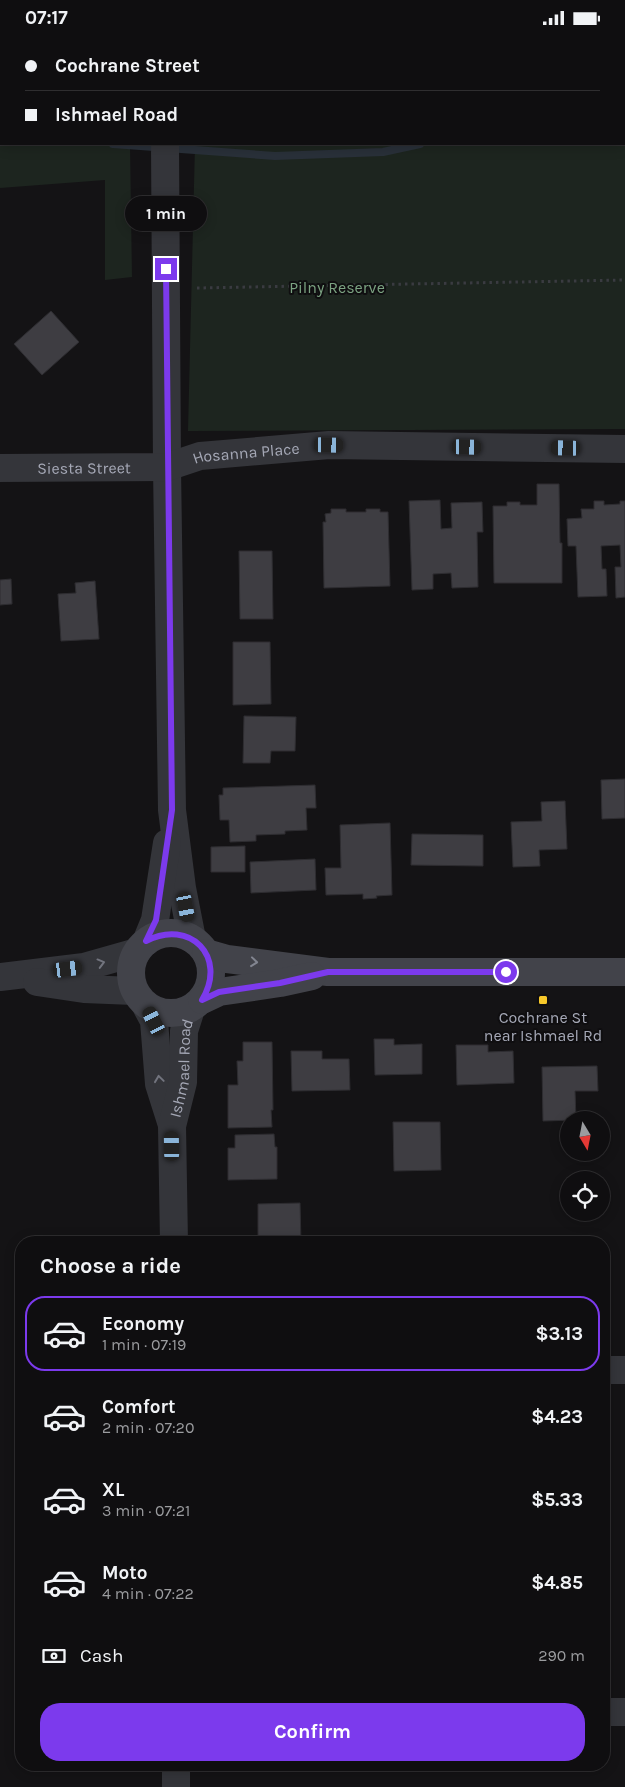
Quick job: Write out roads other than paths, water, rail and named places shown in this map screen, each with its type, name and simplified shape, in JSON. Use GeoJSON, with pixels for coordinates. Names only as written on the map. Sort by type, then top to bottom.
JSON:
{"type":"FeatureCollection","features":[{"type":"Feature","properties":{"kind":"street"},"geometry":{"type":"LineString","coordinates":[[165,157],[172,810],[182,888],[199,946],[211,970],[211,981],[196,1004]]}},
{"type":"Feature","properties":{"kind":"street","name":"Hosanna Place"},"geometry":{"type":"LineString","coordinates":[[167,467],[200,456],[329,445],[625,449]]}},
{"type":"Feature","properties":{"kind":"street","name":"Siesta Street"},"geometry":{"type":"LineString","coordinates":[[0,468],[167,467]]}},
{"type":"Feature","properties":{"kind":"street"},"geometry":{"type":"LineString","coordinates":[[140,998],[131,978],[131,964],[156,920],[172,810]]}},
{"type":"Feature","properties":{"kind":"street"},"geometry":{"type":"LineString","coordinates":[[1,977],[84,967],[142,947],[157,936],[169,933],[181,935],[227,959],[328,972],[625,972]]}},
{"type":"Feature","properties":{"kind":"street"},"geometry":{"type":"LineString","coordinates":[[1,977],[140,998],[157,1011],[168,1014],[180,1013],[219,992],[280,983],[328,972]]}},
{"type":"Feature","properties":{"kind":"street","name":"Ishmael Road"},"geometry":{"type":"LineString","coordinates":[[140,998],[154,1021],[159,1084],[172,1126]]}},
{"type":"Feature","properties":{"kind":"street","name":"Ishmael Road"},"geometry":{"type":"LineString","coordinates":[[174,1236],[172,1126],[182,1082],[184,1031],[196,1004]]}},
{"type":"Feature","properties":{"kind":"street"},"geometry":{"type":"LineString","coordinates":[[610,1370],[625,1370]]}},
{"type":"Feature","properties":{"kind":"street"},"geometry":{"type":"LineString","coordinates":[[610,1713],[625,1712]]}},
{"type":"Feature","properties":{"kind":"street"},"geometry":{"type":"LineString","coordinates":[[176,1771],[176,1787]]}},
{"type":"Feature","properties":{"kind":"waterway"},"geometry":{"type":"LineString","coordinates":[[126,145],[275,156],[383,152],[415,145]]}},
{"type":"Feature","properties":{"kind":"place","name":"Cochrane St near Ishmael Rd"},"geometry":{"type":"Point","coordinates":[543,1000]}},
{"type":"Feature","properties":{"kind":"park label","name":"Pilny Reserve"},"geometry":{"type":"Point","coordinates":[337,287]}}]}
